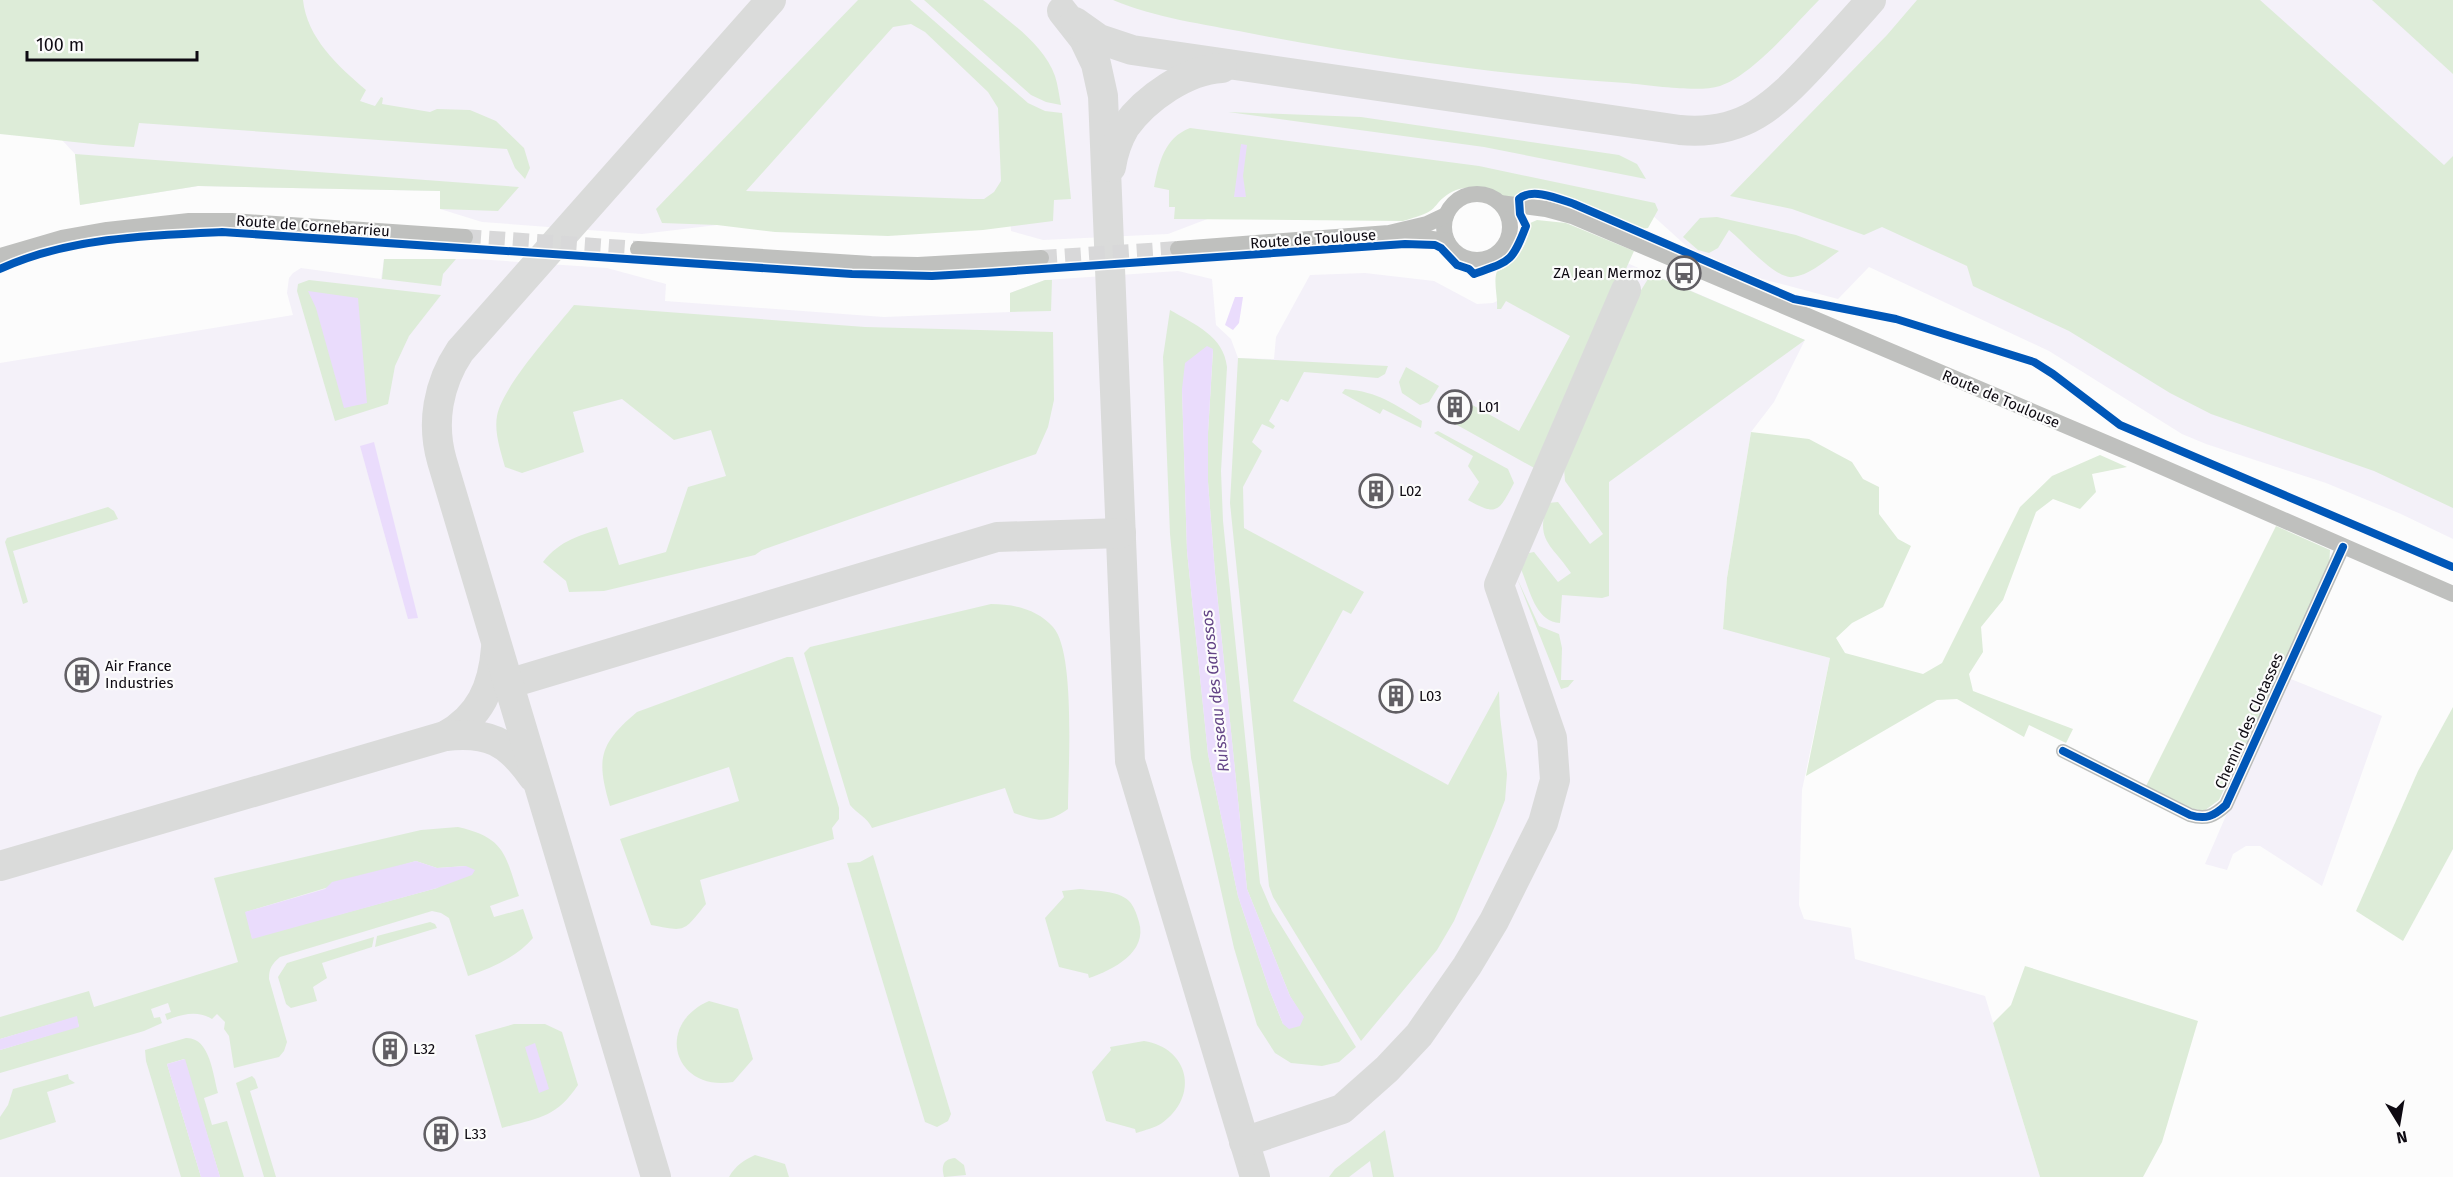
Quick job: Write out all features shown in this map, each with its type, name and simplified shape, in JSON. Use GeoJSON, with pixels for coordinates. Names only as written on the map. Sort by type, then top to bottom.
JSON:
{"type":"FeatureCollection","features":[{"type":"Feature","properties":{"kind":"main road"},"geometry":{"type":"LineString","coordinates":[[1510,231],[1508,216],[1500,203],[1492,198],[1474,194],[1457,200],[1446,215],[1444,232],[1451,248],[1466,258],[1484,259],[1502,249],[1510,231],[1523,218],[1546,209]]}},
{"type":"Feature","properties":{"kind":"main road","name":"Route de Toulouse"},"geometry":{"type":"LineString","coordinates":[[1500,203],[1546,209],[1572,216],[2137,456],[2453,594]]}},
{"type":"Feature","properties":{"kind":"main road","name":"Route de Toulouse"},"geometry":{"type":"LineString","coordinates":[[1178,249],[1389,233],[1427,224],[1446,215]]}},
{"type":"Feature","properties":{"kind":"main road","name":"Route de Cornebarrieu"},"geometry":{"type":"LineString","coordinates":[[0,258],[62,238],[106,230],[189,221],[232,221],[465,237]]}},
{"type":"Feature","properties":{"kind":"main road","name":"Route de Toulouse"},"geometry":{"type":"LineString","coordinates":[[1389,233],[1447,240]]}},
{"type":"Feature","properties":{"kind":"main road"},"geometry":{"type":"LineString","coordinates":[[638,249],[871,264],[918,265],[1041,258]]}},
{"type":"Feature","properties":{"kind":"street","name":"Chemin des Clotasses"},"geometry":{"type":"LineString","coordinates":[[2062,751],[2190,815],[2201,818],[2213,816],[2226,805],[2343,547]]}},
{"type":"Feature","properties":{"kind":"shaded area"},"geometry":{"type":"Polygon","coordinates":[[[46,0],[2453,0],[2453,539],[2401,514],[2326,483],[2182,434],[2049,351],[1869,267],[1838,299],[1736,272],[1713,258],[1693,252],[1640,204],[1480,170],[1210,218],[1168,234],[1043,240],[1011,231],[1010,215],[717,225],[642,234],[482,222],[440,209],[440,191],[198,186],[80,205],[75,154],[61,139],[46,0]]]}},
{"type":"Feature","properties":{"kind":"shaded area"},"geometry":{"type":"Polygon","coordinates":[[[384,259],[476,259],[607,268],[666,284],[665,301],[884,317],[1010,312],[1010,293],[1045,280],[1178,271],[1212,279],[1216,325],[1231,339],[1238,358],[1274,359],[1276,337],[1310,275],[1365,273],[1434,281],[1477,304],[1493,303],[1510,295],[1627,263],[1805,340],[1774,402],[1751,432],[1727,578],[1723,628],[1830,658],[1802,790],[1799,905],[1804,919],[1851,928],[1855,959],[1985,996],[2040,1177],[0,1177],[0,363],[293,315],[287,293],[289,278],[301,268],[381,279],[384,259]]]}},
{"type":"Feature","properties":{"kind":"shaded area"},"geometry":{"type":"Polygon","coordinates":[[[2286,677],[2382,716],[2322,886],[2260,846],[2246,846],[2233,854],[2227,870],[2205,864],[2286,677]]]}},
{"type":"Feature","properties":{"kind":"green space"},"geometry":{"type":"Polygon","coordinates":[[[0,0],[303,0],[306,14],[317,39],[335,61],[366,90],[360,101],[375,106],[381,97],[383,98],[382,104],[430,112],[437,109],[470,110],[496,121],[524,148],[530,168],[525,179],[515,168],[507,149],[139,123],[134,147],[0,134],[0,0]]]}},
{"type":"Feature","properties":{"kind":"green space"},"geometry":{"type":"Polygon","coordinates":[[[858,0],[910,0],[1028,103],[1045,111],[1062,113],[1071,199],[1054,200],[1053,221],[983,230],[888,236],[775,232],[717,225],[662,223],[656,209],[858,0]],[[911,24],[893,27],[746,191],[973,199],[984,199],[994,192],[1001,181],[998,108],[988,92],[925,32],[911,24]]]}},
{"type":"Feature","properties":{"kind":"green space"},"geometry":{"type":"Polygon","coordinates":[[[924,0],[983,0],[987,3],[1026,35],[1043,54],[1055,76],[1061,105],[1046,102],[1031,95],[924,0]]]}},
{"type":"Feature","properties":{"kind":"green space"},"geometry":{"type":"Polygon","coordinates":[[[1113,0],[1819,0],[1759,61],[1746,71],[1720,86],[1699,89],[1531,75],[1390,57],[1180,20],[1113,0]]]}},
{"type":"Feature","properties":{"kind":"green space"},"geometry":{"type":"Polygon","coordinates":[[[1917,0],[2260,0],[2444,165],[2453,156],[2453,508],[2374,471],[2211,414],[2170,393],[2069,331],[1973,286],[1967,266],[1882,227],[1864,235],[1792,209],[1730,196],[1887,35],[1917,0]]]}},
{"type":"Feature","properties":{"kind":"green space"},"geometry":{"type":"Polygon","coordinates":[[[2372,0],[2453,0],[2453,74],[2372,0]]]}},
{"type":"Feature","properties":{"kind":"green space"},"geometry":{"type":"Polygon","coordinates":[[[1228,112],[1361,117],[1619,155],[1637,164],[1646,179],[1484,147],[1228,112]]]}},
{"type":"Feature","properties":{"kind":"green space"},"geometry":{"type":"Polygon","coordinates":[[[1190,128],[1479,166],[1655,203],[1658,210],[1648,228],[1642,229],[1551,195],[1521,193],[1508,201],[1484,190],[1468,188],[1451,192],[1427,213],[1403,221],[1174,219],[1175,207],[1169,207],[1169,190],[1154,187],[1164,152],[1174,138],[1190,128]]]}},
{"type":"Feature","properties":{"kind":"green space"},"geometry":{"type":"Polygon","coordinates":[[[75,154],[519,187],[498,211],[440,209],[440,191],[198,186],[80,205],[75,154]]]}},
{"type":"Feature","properties":{"kind":"green space"},"geometry":{"type":"Polygon","coordinates":[[[1717,217],[1796,235],[1839,251],[1812,270],[1793,277],[1786,276],[1769,266],[1729,230],[1718,248],[1709,253],[1698,250],[1683,237],[1700,218],[1717,217]]]}},
{"type":"Feature","properties":{"kind":"green space"},"geometry":{"type":"Polygon","coordinates":[[[1537,220],[1566,223],[1634,251],[1536,469],[1450,421],[1449,410],[1458,415],[1467,402],[1519,431],[1570,336],[1506,301],[1501,309],[1497,309],[1495,280],[1497,271],[1515,259],[1527,238],[1528,224],[1537,220]]]}},
{"type":"Feature","properties":{"kind":"green space"},"geometry":{"type":"Polygon","coordinates":[[[384,259],[456,259],[443,274],[441,286],[382,279],[384,259]]]}},
{"type":"Feature","properties":{"kind":"green space"},"geometry":{"type":"Polygon","coordinates":[[[1651,274],[1805,340],[1609,482],[1609,596],[1602,598],[1562,595],[1560,623],[1552,621],[1539,611],[1534,603],[1521,569],[1529,553],[1534,552],[1558,582],[1571,573],[1544,534],[1544,515],[1548,503],[1558,502],[1590,544],[1603,534],[1565,481],[1564,468],[1632,305],[1651,274]]]}},
{"type":"Feature","properties":{"kind":"green space"},"geometry":{"type":"Polygon","coordinates":[[[309,280],[441,295],[409,336],[395,366],[388,404],[335,421],[297,291],[298,284],[309,280]],[[309,292],[366,403],[362,365],[309,292]]]}},
{"type":"Feature","properties":{"kind":"green space"},"geometry":{"type":"Polygon","coordinates":[[[1045,280],[1052,280],[1051,311],[1010,312],[1010,293],[1045,280]]]}},
{"type":"Feature","properties":{"kind":"green space"},"geometry":{"type":"Polygon","coordinates":[[[574,305],[865,327],[1053,332],[1054,400],[1048,427],[1036,454],[762,550],[755,555],[604,591],[569,592],[566,581],[543,562],[557,548],[572,539],[607,527],[619,565],[666,552],[688,487],[726,476],[711,430],[674,440],[622,399],[573,412],[584,452],[522,473],[505,467],[496,429],[501,404],[518,375],[574,305]]]}},
{"type":"Feature","properties":{"kind":"green space"},"geometry":{"type":"Polygon","coordinates":[[[1170,310],[1206,332],[1214,339],[1225,356],[1227,367],[1221,471],[1223,521],[1260,883],[1272,911],[1356,1047],[1339,1062],[1322,1066],[1291,1063],[1275,1053],[1257,1025],[1234,948],[1191,758],[1170,534],[1163,357],[1170,310]],[[1213,350],[1182,389],[1187,551],[1208,754],[1238,896],[1283,1024],[1303,1017],[1290,996],[1247,889],[1215,573],[1208,482],[1208,433],[1213,350]]]}},
{"type":"Feature","properties":{"kind":"green space"},"geometry":{"type":"Polygon","coordinates":[[[1238,358],[1388,366],[1385,374],[1378,378],[1304,372],[1288,402],[1281,399],[1269,421],[1275,426],[1273,429],[1262,424],[1252,442],[1262,451],[1243,487],[1244,528],[1364,592],[1351,614],[1343,610],[1293,701],[1448,785],[1499,691],[1507,774],[1505,800],[1495,826],[1454,921],[1437,950],[1361,1041],[1273,897],[1269,886],[1230,503],[1238,358]]]}},
{"type":"Feature","properties":{"kind":"green space"},"geometry":{"type":"Polygon","coordinates":[[[1406,367],[1439,386],[1429,402],[1420,405],[1402,393],[1399,382],[1406,367]]]}},
{"type":"Feature","properties":{"kind":"green space"},"geometry":{"type":"Polygon","coordinates":[[[1345,389],[1367,393],[1386,400],[1422,421],[1421,428],[1383,409],[1380,414],[1342,393],[1345,389]]]}},
{"type":"Feature","properties":{"kind":"green space"},"geometry":{"type":"Polygon","coordinates":[[[1438,431],[1508,469],[1514,483],[1501,505],[1492,509],[1468,500],[1479,482],[1468,466],[1473,456],[1434,433],[1438,431]]]}},
{"type":"Feature","properties":{"kind":"green space"},"geometry":{"type":"Polygon","coordinates":[[[1751,432],[1809,439],[1852,462],[1863,479],[1879,487],[1879,514],[1898,539],[1911,546],[1883,607],[1852,623],[1836,638],[1845,653],[1923,674],[1942,663],[2020,507],[2052,476],[2100,455],[2127,467],[2092,474],[2096,492],[2080,509],[2053,499],[2036,512],[2003,600],[1981,627],[1983,652],[1969,674],[1973,691],[2073,729],[2066,743],[2029,725],[2024,737],[1957,699],[1937,700],[1806,776],[1830,658],[1723,629],[1727,578],[1751,432]]]}},
{"type":"Feature","properties":{"kind":"green space"},"geometry":{"type":"Polygon","coordinates":[[[108,507],[114,511],[118,519],[13,551],[28,602],[23,604],[5,542],[7,538],[108,507]]]}},
{"type":"Feature","properties":{"kind":"green space"},"geometry":{"type":"Polygon","coordinates":[[[2276,526],[2330,550],[2329,570],[2219,800],[2204,811],[2185,807],[2146,786],[2276,526]]]}},
{"type":"Feature","properties":{"kind":"green space"},"geometry":{"type":"Polygon","coordinates":[[[1517,578],[1539,626],[1559,634],[1562,648],[1561,680],[1574,680],[1568,687],[1561,689],[1517,578]]]}},
{"type":"Feature","properties":{"kind":"green space"},"geometry":{"type":"Polygon","coordinates":[[[991,604],[1017,607],[1040,616],[1053,627],[1060,640],[1068,686],[1068,809],[1054,817],[1042,820],[1014,813],[1005,788],[872,828],[850,805],[804,653],[810,647],[991,604]]]}},
{"type":"Feature","properties":{"kind":"green space"},"geometry":{"type":"Polygon","coordinates":[[[787,657],[793,657],[839,808],[839,819],[832,828],[834,839],[700,880],[706,904],[688,925],[672,929],[651,925],[620,839],[739,801],[729,767],[610,806],[602,764],[608,743],[624,723],[637,712],[787,657]]]}},
{"type":"Feature","properties":{"kind":"green space"},"geometry":{"type":"Polygon","coordinates":[[[2453,707],[2453,849],[2403,941],[2356,911],[2418,771],[2453,707]]]}},
{"type":"Feature","properties":{"kind":"green space"},"geometry":{"type":"Polygon","coordinates":[[[458,827],[474,831],[495,843],[506,859],[519,896],[490,906],[494,917],[523,909],[533,938],[527,945],[503,961],[468,976],[449,918],[432,911],[280,957],[270,969],[269,979],[287,1042],[279,1057],[234,1068],[229,1036],[224,1029],[225,1022],[217,1014],[212,1019],[190,1014],[167,1020],[165,1014],[171,1012],[168,1003],[151,1009],[154,1018],[160,1017],[162,1023],[144,1031],[0,1073],[0,1050],[79,1026],[76,1017],[0,1039],[0,1017],[89,991],[94,1007],[238,962],[214,878],[421,830],[458,827]],[[416,861],[246,912],[252,938],[437,888],[466,866],[437,868],[416,861]]]}},
{"type":"Feature","properties":{"kind":"green space"},"geometry":{"type":"Polygon","coordinates":[[[873,855],[951,1114],[948,1121],[937,1127],[925,1122],[847,863],[860,862],[873,855]]]}},
{"type":"Feature","properties":{"kind":"green space"},"geometry":{"type":"Polygon","coordinates":[[[1080,889],[1124,897],[1131,903],[1139,922],[1140,933],[1133,951],[1118,965],[1089,978],[1088,974],[1059,967],[1045,918],[1064,897],[1062,891],[1080,889]]]}},
{"type":"Feature","properties":{"kind":"green space"},"geometry":{"type":"Polygon","coordinates":[[[430,922],[437,928],[375,947],[377,936],[430,922]]]}},
{"type":"Feature","properties":{"kind":"green space"},"geometry":{"type":"Polygon","coordinates":[[[374,937],[372,947],[322,963],[327,978],[313,987],[317,1001],[291,1008],[286,1004],[278,977],[287,963],[374,937]]]}},
{"type":"Feature","properties":{"kind":"green space"},"geometry":{"type":"Polygon","coordinates":[[[2025,966],[2198,1021],[2162,1142],[2143,1177],[2040,1177],[1993,1023],[2011,1005],[2025,966]]]}},
{"type":"Feature","properties":{"kind":"green space"},"geometry":{"type":"Polygon","coordinates":[[[709,1001],[738,1009],[753,1059],[733,1082],[713,1082],[697,1077],[685,1067],[678,1054],[677,1040],[681,1025],[692,1012],[709,1001]]]}},
{"type":"Feature","properties":{"kind":"green space"},"geometry":{"type":"Polygon","coordinates":[[[514,1024],[545,1024],[562,1032],[578,1085],[570,1096],[554,1110],[536,1119],[502,1128],[475,1035],[514,1024]]]}},
{"type":"Feature","properties":{"kind":"green space"},"geometry":{"type":"Polygon","coordinates":[[[186,1038],[194,1039],[200,1044],[209,1058],[218,1093],[204,1098],[212,1125],[227,1121],[244,1177],[220,1177],[184,1059],[167,1064],[201,1177],[181,1177],[146,1061],[145,1050],[186,1038]]]}},
{"type":"Feature","properties":{"kind":"green space"},"geometry":{"type":"Polygon","coordinates":[[[1144,1041],[1159,1045],[1171,1053],[1184,1074],[1185,1087],[1182,1100],[1174,1112],[1159,1125],[1136,1133],[1135,1129],[1106,1121],[1092,1072],[1111,1050],[1110,1047],[1144,1041]]]}},
{"type":"Feature","properties":{"kind":"green space"},"geometry":{"type":"Polygon","coordinates":[[[68,1074],[69,1079],[75,1083],[47,1092],[56,1122],[0,1140],[0,1117],[8,1105],[13,1089],[68,1074]]]}},
{"type":"Feature","properties":{"kind":"green space"},"geometry":{"type":"Polygon","coordinates":[[[252,1076],[258,1088],[250,1091],[276,1177],[264,1177],[236,1083],[252,1076]]]}},
{"type":"Feature","properties":{"kind":"green space"},"geometry":{"type":"Polygon","coordinates":[[[1385,1130],[1394,1177],[1373,1177],[1370,1161],[1349,1177],[1329,1177],[1335,1169],[1385,1130]]]}},
{"type":"Feature","properties":{"kind":"green space"},"geometry":{"type":"Polygon","coordinates":[[[755,1155],[785,1164],[789,1177],[729,1177],[740,1164],[755,1155]]]}},
{"type":"Feature","properties":{"kind":"green space"},"geometry":{"type":"Polygon","coordinates":[[[955,1158],[964,1165],[966,1175],[944,1177],[944,1164],[955,1158]]]}},
{"type":"Feature","properties":{"kind":"water"},"geometry":{"type":"Polygon","coordinates":[[[1241,144],[1247,145],[1243,176],[1246,197],[1234,197],[1241,144]]]}},
{"type":"Feature","properties":{"kind":"water"},"geometry":{"type":"Polygon","coordinates":[[[308,291],[358,298],[367,403],[344,408],[316,308],[308,291]]]}},
{"type":"Feature","properties":{"kind":"water"},"geometry":{"type":"Polygon","coordinates":[[[1235,297],[1243,297],[1239,323],[1233,330],[1225,325],[1235,297]]]}},
{"type":"Feature","properties":{"kind":"water","name":"Ruisseau des Garossos"},"geometry":{"type":"Polygon","coordinates":[[[1207,346],[1213,349],[1208,433],[1208,482],[1247,889],[1290,996],[1304,1017],[1300,1026],[1289,1029],[1283,1024],[1269,989],[1238,896],[1208,754],[1187,551],[1182,389],[1185,363],[1207,346]]]}},
{"type":"Feature","properties":{"kind":"water"},"geometry":{"type":"Polygon","coordinates":[[[374,442],[418,618],[408,619],[360,446],[374,442]]]}},
{"type":"Feature","properties":{"kind":"water"},"geometry":{"type":"Polygon","coordinates":[[[416,861],[437,868],[466,866],[475,870],[472,875],[437,888],[252,939],[245,912],[325,889],[332,882],[416,861]]]}},
{"type":"Feature","properties":{"kind":"water"},"geometry":{"type":"Polygon","coordinates":[[[77,1016],[79,1027],[0,1050],[0,1039],[77,1016]]]}},
{"type":"Feature","properties":{"kind":"water"},"geometry":{"type":"Polygon","coordinates":[[[535,1043],[549,1089],[539,1093],[525,1047],[535,1043]]]}},
{"type":"Feature","properties":{"kind":"water"},"geometry":{"type":"Polygon","coordinates":[[[185,1059],[220,1177],[201,1177],[167,1064],[185,1059]]]}},
{"type":"Feature","properties":{"kind":"taxiway"},"geometry":{"type":"LineString","coordinates":[[656,1177],[442,461],[437,418],[446,377],[460,351],[771,0]]}},
{"type":"Feature","properties":{"kind":"taxiway"},"geometry":{"type":"LineString","coordinates":[[1075,22],[1099,39],[1132,50],[1680,130],[1703,131],[1740,122],[1772,104],[1800,78],[1871,0]]}},
{"type":"Feature","properties":{"kind":"taxiway"},"geometry":{"type":"LineString","coordinates":[[1062,11],[1084,39],[1096,64],[1103,96],[1130,761],[1255,1177]]}},
{"type":"Feature","properties":{"kind":"taxiway"},"geometry":{"type":"LineString","coordinates":[[1111,167],[1116,147],[1125,127],[1155,96],[1195,74],[1222,68]]}},
{"type":"Feature","properties":{"kind":"taxiway"},"geometry":{"type":"LineString","coordinates":[[1244,1142],[1342,1109],[1387,1069],[1419,1035],[1467,966],[1494,921],[1543,823],[1555,780],[1552,738],[1499,585],[1626,290]]}},
{"type":"Feature","properties":{"kind":"taxiway"},"geometry":{"type":"LineString","coordinates":[[508,684],[997,537],[1121,533]]}},
{"type":"Feature","properties":{"kind":"taxiway"},"geometry":{"type":"LineString","coordinates":[[445,736],[467,720],[482,700],[492,676],[496,648]]}},
{"type":"Feature","properties":{"kind":"taxiway"},"geometry":{"type":"LineString","coordinates":[[0,866],[445,736],[473,735],[496,741],[515,755],[533,777]]}},
{"type":"Feature","properties":{"kind":"tunnel"},"geometry":{"type":"LineString","coordinates":[[465,237],[638,249]]}},
{"type":"Feature","properties":{"kind":"tunnel"},"geometry":{"type":"LineString","coordinates":[[1041,258],[1178,249]]}},
{"type":"Feature","properties":{"kind":"cycle path"},"geometry":{"type":"LineString","coordinates":[[0,269],[80,244],[138,237],[222,232],[852,274],[932,276],[1405,244],[1435,245],[1441,248],[1457,265],[1469,269],[1474,274],[1503,263],[1513,254],[1526,226],[1520,214],[1519,199],[1538,194],[1574,204],[1794,299],[1896,319],[2034,362],[2120,425],[2453,567]]}},
{"type":"Feature","properties":{"kind":"cycle path"},"geometry":{"type":"LineString","coordinates":[[2063,751],[2190,815],[2205,817],[2218,812],[2226,805],[2343,547]]}},
{"type":"Feature","properties":{"kind":"place","name":"ZA Jean Mermoz"},"geometry":{"type":"Point","coordinates":[1684,273]}},
{"type":"Feature","properties":{"kind":"place","name":"L01"},"geometry":{"type":"Point","coordinates":[1455,407]}},
{"type":"Feature","properties":{"kind":"place","name":"L02"},"geometry":{"type":"Point","coordinates":[1376,491]}},
{"type":"Feature","properties":{"kind":"place","name":"Air France Industries"},"geometry":{"type":"Point","coordinates":[82,675]}},
{"type":"Feature","properties":{"kind":"place","name":"L03"},"geometry":{"type":"Point","coordinates":[1396,696]}},
{"type":"Feature","properties":{"kind":"place","name":"L32"},"geometry":{"type":"Point","coordinates":[390,1049]}},
{"type":"Feature","properties":{"kind":"place","name":"L33"},"geometry":{"type":"Point","coordinates":[441,1134]}}]}
